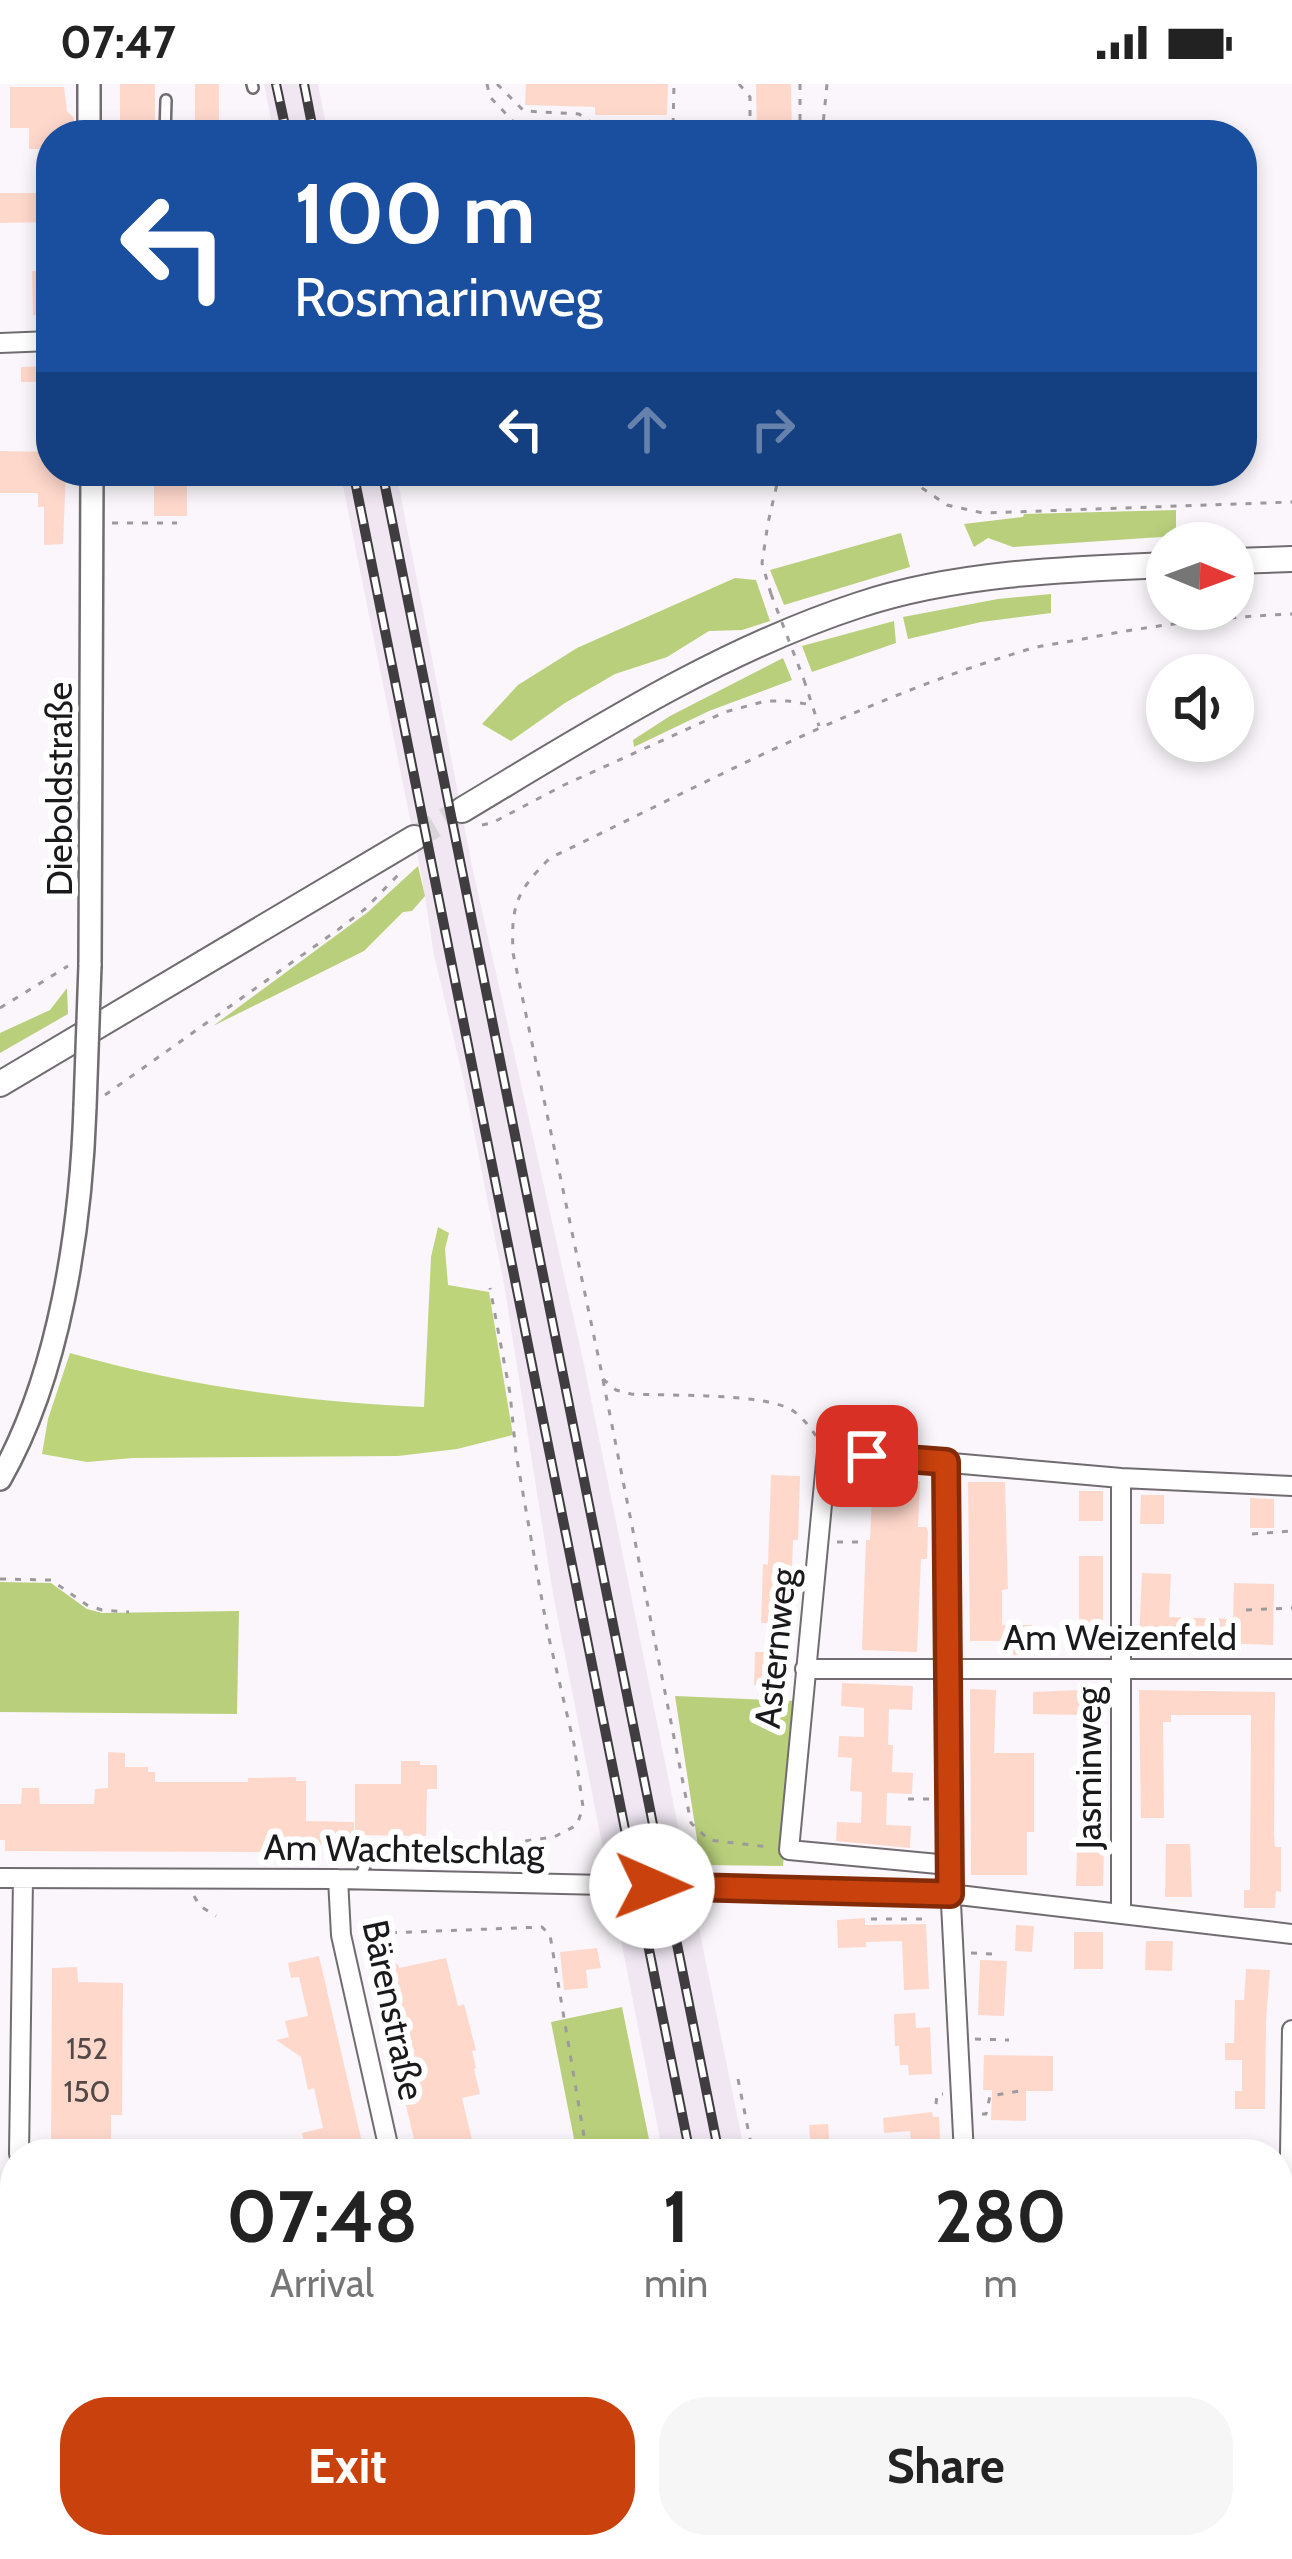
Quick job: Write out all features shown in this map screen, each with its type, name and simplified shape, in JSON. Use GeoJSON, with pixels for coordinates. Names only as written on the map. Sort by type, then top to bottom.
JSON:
{"type":"FeatureCollection","features":[{"type":"Feature","properties":{"kind":"main road"},"geometry":{"type":"LineString","coordinates":[[1254,560],[1292,559]]}},
{"type":"Feature","properties":{"kind":"main road"},"geometry":{"type":"LineString","coordinates":[[467,819],[624,715],[750,648],[862,604],[991,578],[1146,566]]}},
{"type":"Feature","properties":{"kind":"main road"},"geometry":{"type":"LineString","coordinates":[[0,1084],[414,838]]}},
{"type":"Feature","properties":{"kind":"street"},"geometry":{"type":"LineString","coordinates":[[88,120],[89,84]]}},
{"type":"Feature","properties":{"kind":"street"},"geometry":{"type":"LineString","coordinates":[[0,343],[36,342]]}},
{"type":"Feature","properties":{"kind":"street","name":"Dieboldstraße"},"geometry":{"type":"LineString","coordinates":[[0,1479],[18,1447],[47,1364],[66,1278],[80,1178],[90,959],[92,486]]}},
{"type":"Feature","properties":{"kind":"street"},"geometry":{"type":"LineString","coordinates":[[0,1448],[28,1421]]}},
{"type":"Feature","properties":{"kind":"street"},"geometry":{"type":"LineString","coordinates":[[827,1453],[1121,1478],[1292,1486]]}},
{"type":"Feature","properties":{"kind":"street","name":"Asternweg"},"geometry":{"type":"LineString","coordinates":[[789,1850],[827,1453]]}},
{"type":"Feature","properties":{"kind":"street"},"geometry":{"type":"LineString","coordinates":[[946,1462],[949,1865],[963,2139]]}},
{"type":"Feature","properties":{"kind":"street","name":"Jasminweg"},"geometry":{"type":"LineString","coordinates":[[1120,1914],[1121,1478]]}},
{"type":"Feature","properties":{"kind":"street","name":"Am Weizenfeld"},"geometry":{"type":"LineString","coordinates":[[805,1670],[1292,1669]]}},
{"type":"Feature","properties":{"kind":"street"},"geometry":{"type":"LineString","coordinates":[[789,1850],[949,1865]]}},
{"type":"Feature","properties":{"kind":"street","name":"Am Wachtelschlag"},"geometry":{"type":"LineString","coordinates":[[0,1878],[348,1880],[950,1894],[1292,1934]]}},
{"type":"Feature","properties":{"kind":"street"},"geometry":{"type":"LineString","coordinates":[[19,2139],[23,1879]]}},
{"type":"Feature","properties":{"kind":"street","name":"Bärenstraße"},"geometry":{"type":"LineString","coordinates":[[348,1880],[341,1935],[387,2139]]}},
{"type":"Feature","properties":{"kind":"street"},"geometry":{"type":"LineString","coordinates":[[1290,2139],[1292,2030]]}},
{"type":"Feature","properties":{"kind":"lane"},"geometry":{"type":"LineString","coordinates":[[165,120],[166,100]]}},
{"type":"Feature","properties":{"kind":"lane"},"geometry":{"type":"LineString","coordinates":[[348,1880],[368,1860],[437,1853]]}},
{"type":"Feature","properties":{"kind":"path"},"geometry":{"type":"LineString","coordinates":[[488,84],[490,97],[512,120]]}},
{"type":"Feature","properties":{"kind":"path"},"geometry":{"type":"LineString","coordinates":[[496,84],[524,111],[579,114],[588,120]]}},
{"type":"Feature","properties":{"kind":"path"},"geometry":{"type":"LineString","coordinates":[[673,120],[674,84]]}},
{"type":"Feature","properties":{"kind":"path"},"geometry":{"type":"LineString","coordinates":[[739,84],[750,98],[750,120]]}},
{"type":"Feature","properties":{"kind":"path"},"geometry":{"type":"LineString","coordinates":[[800,84],[800,120]]}},
{"type":"Feature","properties":{"kind":"path"},"geometry":{"type":"LineString","coordinates":[[823,120],[827,84]]}},
{"type":"Feature","properties":{"kind":"path"},"geometry":{"type":"LineString","coordinates":[[777,486],[762,563],[820,728]]}},
{"type":"Feature","properties":{"kind":"path"},"geometry":{"type":"LineString","coordinates":[[919,486],[947,505],[983,513],[1292,502]]}},
{"type":"Feature","properties":{"kind":"path"},"geometry":{"type":"LineString","coordinates":[[92,523],[177,523]]}},
{"type":"Feature","properties":{"kind":"path"},"geometry":{"type":"LineString","coordinates":[[789,1850],[710,1840],[692,1822],[513,953],[512,917],[525,884],[550,858],[926,682],[1025,650],[1122,631],[1223,617],[1292,614]]}},
{"type":"Feature","properties":{"kind":"path"},"geometry":{"type":"LineString","coordinates":[[467,819],[493,823],[564,785],[725,712],[766,701],[813,706]]}},
{"type":"Feature","properties":{"kind":"path"},"geometry":{"type":"LineString","coordinates":[[85,1107],[339,929],[403,869]]}},
{"type":"Feature","properties":{"kind":"path"},"geometry":{"type":"LineString","coordinates":[[0,1008],[90,959]]}},
{"type":"Feature","properties":{"kind":"path"},"geometry":{"type":"LineString","coordinates":[[437,1853],[554,1838],[577,1826],[583,1807],[540,1589],[490,1288]]}},
{"type":"Feature","properties":{"kind":"path"},"geometry":{"type":"LineString","coordinates":[[602,1379],[631,1394],[760,1400],[788,1407],[827,1453]]}},
{"type":"Feature","properties":{"kind":"path"},"geometry":{"type":"LineString","coordinates":[[1252,1534],[1292,1531]]}},
{"type":"Feature","properties":{"kind":"path"},"geometry":{"type":"LineString","coordinates":[[0,1579],[51,1580],[87,1605],[130,1612]]}},
{"type":"Feature","properties":{"kind":"path"},"geometry":{"type":"LineString","coordinates":[[1246,1610],[1292,1608]]}},
{"type":"Feature","properties":{"kind":"path"},"geometry":{"type":"LineString","coordinates":[[183,1879],[200,1906],[216,1916]]}},
{"type":"Feature","properties":{"kind":"path"},"geometry":{"type":"LineString","coordinates":[[872,1918],[952,1917]]}},
{"type":"Feature","properties":{"kind":"path"},"geometry":{"type":"LineString","coordinates":[[341,1935],[542,1928],[550,1935],[584,2139]]}},
{"type":"Feature","properties":{"kind":"path"},"geometry":{"type":"LineString","coordinates":[[958,2038],[1009,2041]]}},
{"type":"Feature","properties":{"kind":"path"},"geometry":{"type":"LineString","coordinates":[[738,2079],[750,2139]]}},
{"type":"Feature","properties":{"kind":"path"},"geometry":{"type":"LineString","coordinates":[[962,2115],[986,2114],[990,2096],[1019,2091]]}},
{"type":"Feature","properties":{"kind":"shaded area"},"geometry":{"type":"Polygon","coordinates":[[[264,84],[318,84],[325,120],[271,120],[264,84]]]}},
{"type":"Feature","properties":{"kind":"shaded area"},"geometry":{"type":"Polygon","coordinates":[[[343,486],[399,486],[472,866],[582,1355],[742,2139],[660,2139],[553,1594],[504,1284],[343,486]]]}},
{"type":"Feature","properties":{"kind":"green space"},"geometry":{"type":"Polygon","coordinates":[[[1176,510],[1176,522],[1146,522],[1146,538],[1013,547],[988,538],[974,547],[964,524],[1024,514],[1176,510]]]}},
{"type":"Feature","properties":{"kind":"green space"},"geometry":{"type":"Polygon","coordinates":[[[901,533],[910,567],[784,605],[770,570],[901,533]]]}},
{"type":"Feature","properties":{"kind":"green space"},"geometry":{"type":"Polygon","coordinates":[[[735,578],[756,580],[770,621],[742,630],[709,631],[667,657],[615,674],[511,741],[482,724],[518,685],[577,648],[735,578]]]}},
{"type":"Feature","properties":{"kind":"green space"},"geometry":{"type":"Polygon","coordinates":[[[1051,594],[1051,613],[981,622],[908,639],[903,617],[1051,594]]]}},
{"type":"Feature","properties":{"kind":"green space"},"geometry":{"type":"Polygon","coordinates":[[[894,621],[896,643],[812,672],[802,646],[894,621]]]}},
{"type":"Feature","properties":{"kind":"green space"},"geometry":{"type":"Polygon","coordinates":[[[783,658],[792,680],[709,711],[634,747],[633,740],[670,716],[783,658]]]}},
{"type":"Feature","properties":{"kind":"green space"},"geometry":{"type":"Polygon","coordinates":[[[418,866],[425,896],[364,951],[213,1026],[368,912],[418,866]]]}},
{"type":"Feature","properties":{"kind":"green space"},"geometry":{"type":"Polygon","coordinates":[[[67,988],[68,1014],[0,1053],[0,1033],[50,1010],[67,988]]]}},
{"type":"Feature","properties":{"kind":"green space"},"geometry":{"type":"Polygon","coordinates":[[[438,1227],[449,1233],[445,1249],[448,1285],[489,1292],[513,1435],[457,1449],[398,1456],[87,1462],[42,1454],[70,1353],[245,1390],[424,1407],[431,1257],[438,1227]]]}},
{"type":"Feature","properties":{"kind":"green space"},"geometry":{"type":"Polygon","coordinates":[[[0,1582],[51,1583],[87,1609],[102,1613],[239,1611],[237,1714],[0,1712],[0,1582]]]}},
{"type":"Feature","properties":{"kind":"green space"},"geometry":{"type":"Polygon","coordinates":[[[675,1696],[796,1701],[783,1866],[701,1865],[675,1696]]]}},
{"type":"Feature","properties":{"kind":"green space"},"geometry":{"type":"Polygon","coordinates":[[[622,2007],[649,2139],[574,2139],[551,2022],[622,2007]]]}},
{"type":"Feature","properties":{"kind":"building"},"geometry":{"type":"Polygon","coordinates":[[[120,84],[155,84],[155,120],[120,120],[120,84]]]}},
{"type":"Feature","properties":{"kind":"building"},"geometry":{"type":"Polygon","coordinates":[[[195,84],[219,84],[219,120],[195,120],[195,84]]]}},
{"type":"Feature","properties":{"kind":"building"},"geometry":{"type":"Polygon","coordinates":[[[526,84],[668,84],[667,115],[595,115],[595,107],[525,105],[526,84]]]}},
{"type":"Feature","properties":{"kind":"building"},"geometry":{"type":"Polygon","coordinates":[[[756,84],[791,84],[792,120],[757,120],[756,84]]]}},
{"type":"Feature","properties":{"kind":"building"},"geometry":{"type":"Polygon","coordinates":[[[10,87],[64,87],[67,111],[74,120],[36,120],[36,149],[29,149],[29,128],[10,128],[10,87]]]}},
{"type":"Feature","properties":{"kind":"building"},"geometry":{"type":"Polygon","coordinates":[[[0,193],[36,193],[36,222],[0,223],[0,193]]]}},
{"type":"Feature","properties":{"kind":"building"},"geometry":{"type":"Polygon","coordinates":[[[32,271],[36,271],[36,315],[32,271]]]}},
{"type":"Feature","properties":{"kind":"building"},"geometry":{"type":"Polygon","coordinates":[[[36,366],[36,382],[21,382],[21,367],[36,366]]]}},
{"type":"Feature","properties":{"kind":"building"},"geometry":{"type":"Polygon","coordinates":[[[0,451],[36,452],[36,486],[65,486],[63,544],[44,545],[44,507],[38,507],[38,493],[0,493],[0,451]]]}},
{"type":"Feature","properties":{"kind":"building"},"geometry":{"type":"Polygon","coordinates":[[[154,486],[187,486],[187,516],[154,516],[154,486]]]}},
{"type":"Feature","properties":{"kind":"building"},"geometry":{"type":"Polygon","coordinates":[[[841,1470],[876,1472],[876,1479],[920,1481],[918,1527],[928,1532],[927,1559],[921,1559],[917,1652],[862,1650],[872,1496],[840,1495],[841,1470]]]}},
{"type":"Feature","properties":{"kind":"building"},"geometry":{"type":"Polygon","coordinates":[[[771,1475],[800,1476],[790,1624],[761,1623],[771,1475]]]}},
{"type":"Feature","properties":{"kind":"building"},"geometry":{"type":"Polygon","coordinates":[[[968,1482],[1005,1482],[1008,1589],[1002,1590],[1002,1625],[1032,1625],[1032,1655],[1013,1655],[1014,1641],[970,1641],[968,1482]]]}},
{"type":"Feature","properties":{"kind":"building"},"geometry":{"type":"Polygon","coordinates":[[[1079,1491],[1103,1491],[1103,1521],[1079,1521],[1079,1491]]]}},
{"type":"Feature","properties":{"kind":"building"},"geometry":{"type":"Polygon","coordinates":[[[1141,1495],[1164,1495],[1164,1524],[1140,1524],[1141,1495]]]}},
{"type":"Feature","properties":{"kind":"building"},"geometry":{"type":"Polygon","coordinates":[[[1250,1498],[1274,1499],[1274,1528],[1250,1528],[1250,1498]]]}},
{"type":"Feature","properties":{"kind":"building"},"geometry":{"type":"Polygon","coordinates":[[[1079,1556],[1103,1556],[1103,1645],[1079,1645],[1079,1556]]]}},
{"type":"Feature","properties":{"kind":"building"},"geometry":{"type":"Polygon","coordinates":[[[1142,1573],[1171,1574],[1169,1617],[1233,1619],[1234,1583],[1274,1584],[1273,1645],[1139,1640],[1142,1573]]]}},
{"type":"Feature","properties":{"kind":"building"},"geometry":{"type":"Polygon","coordinates":[[[755,1652],[782,1652],[782,1685],[754,1685],[755,1652]]]}},
{"type":"Feature","properties":{"kind":"building"},"geometry":{"type":"Polygon","coordinates":[[[842,1683],[913,1686],[912,1710],[889,1709],[888,1745],[893,1745],[892,1772],[913,1773],[912,1794],[887,1793],[886,1825],[911,1826],[910,1848],[836,1841],[837,1822],[861,1823],[862,1792],[850,1791],[852,1758],[838,1757],[839,1736],[864,1737],[864,1708],[841,1706],[842,1683]]]}},
{"type":"Feature","properties":{"kind":"building"},"geometry":{"type":"Polygon","coordinates":[[[970,1689],[996,1690],[994,1753],[1034,1753],[1034,1832],[1027,1832],[1027,1875],[971,1875],[970,1689]]]}},
{"type":"Feature","properties":{"kind":"building"},"geometry":{"type":"Polygon","coordinates":[[[1103,1690],[1103,1818],[1078,1818],[1078,1715],[1033,1714],[1033,1692],[1103,1690]]]}},
{"type":"Feature","properties":{"kind":"building"},"geometry":{"type":"Polygon","coordinates":[[[1139,1690],[1275,1692],[1274,1835],[1275,1847],[1281,1847],[1281,1892],[1276,1891],[1275,1908],[1244,1908],[1244,1890],[1250,1890],[1251,1715],[1171,1715],[1171,1722],[1163,1722],[1164,1818],[1141,1818],[1139,1690]]]}},
{"type":"Feature","properties":{"kind":"building"},"geometry":{"type":"Polygon","coordinates":[[[108,1752],[125,1753],[125,1767],[148,1767],[148,1772],[155,1772],[155,1782],[296,1777],[296,1781],[306,1781],[306,1821],[354,1822],[354,1845],[285,1844],[285,1852],[5,1851],[5,1840],[0,1840],[0,1804],[21,1804],[22,1788],[39,1788],[40,1804],[94,1804],[95,1789],[108,1788],[108,1752]]]}},
{"type":"Feature","properties":{"kind":"building"},"geometry":{"type":"Polygon","coordinates":[[[401,1761],[437,1765],[437,1789],[427,1789],[426,1836],[355,1835],[355,1784],[401,1784],[401,1761]]]}},
{"type":"Feature","properties":{"kind":"building"},"geometry":{"type":"Polygon","coordinates":[[[1166,1844],[1190,1844],[1192,1897],[1165,1897],[1166,1844]]]}},
{"type":"Feature","properties":{"kind":"building"},"geometry":{"type":"Polygon","coordinates":[[[1077,1851],[1104,1851],[1103,1886],[1076,1886],[1077,1851]]]}},
{"type":"Feature","properties":{"kind":"building"},"geometry":{"type":"Polygon","coordinates":[[[865,1918],[865,1925],[926,1924],[929,1989],[904,1990],[902,1941],[838,1948],[837,1920],[865,1918]]]}},
{"type":"Feature","properties":{"kind":"building"},"geometry":{"type":"Polygon","coordinates":[[[1016,1925],[1034,1926],[1032,1952],[1015,1951],[1016,1925]]]}},
{"type":"Feature","properties":{"kind":"building"},"geometry":{"type":"Polygon","coordinates":[[[1074,1932],[1103,1932],[1103,1969],[1074,1969],[1074,1932]]]}},
{"type":"Feature","properties":{"kind":"building"},"geometry":{"type":"Polygon","coordinates":[[[1146,1941],[1173,1941],[1172,1971],[1145,1970],[1146,1941]]]}},
{"type":"Feature","properties":{"kind":"building"},"geometry":{"type":"Polygon","coordinates":[[[597,1948],[601,1968],[586,1970],[588,1988],[564,1990],[560,1952],[597,1948]]]}},
{"type":"Feature","properties":{"kind":"building"},"geometry":{"type":"Polygon","coordinates":[[[319,1956],[361,2139],[303,2139],[302,2133],[323,2128],[301,2057],[276,2040],[289,2037],[285,2021],[308,2016],[299,1977],[291,1978],[288,1963],[319,1956]]]}},
{"type":"Feature","properties":{"kind":"building"},"geometry":{"type":"Polygon","coordinates":[[[446,1958],[476,2050],[472,2051],[480,2094],[462,2098],[472,2139],[414,2139],[374,1969],[398,1964],[399,1968],[446,1958]]]}},
{"type":"Feature","properties":{"kind":"building"},"geometry":{"type":"Polygon","coordinates":[[[980,1960],[1007,1961],[1004,2016],[978,2015],[980,1960]]]}},
{"type":"Feature","properties":{"kind":"building"},"geometry":{"type":"Polygon","coordinates":[[[77,1967],[78,1982],[123,1983],[122,2115],[111,2115],[111,2139],[51,2139],[52,1968],[77,1967]]]}},
{"type":"Feature","properties":{"kind":"building"},"geometry":{"type":"Polygon","coordinates":[[[1246,1969],[1270,1970],[1265,2109],[1235,2109],[1235,2091],[1242,2091],[1242,2060],[1225,2060],[1225,2043],[1234,2043],[1235,2000],[1244,2000],[1246,1969]]]}},
{"type":"Feature","properties":{"kind":"building"},"geometry":{"type":"Polygon","coordinates":[[[915,2013],[916,2028],[930,2027],[932,2074],[909,2075],[908,2065],[900,2065],[894,2014],[915,2013]]]}},
{"type":"Feature","properties":{"kind":"building"},"geometry":{"type":"Polygon","coordinates":[[[984,2055],[1053,2056],[1053,2091],[1026,2091],[1026,2121],[991,2120],[992,2090],[983,2090],[984,2055]]]}},
{"type":"Feature","properties":{"kind":"building"},"geometry":{"type":"Polygon","coordinates":[[[932,2112],[939,2117],[940,2139],[911,2139],[910,2131],[884,2133],[883,2118],[932,2112]]]}},
{"type":"Feature","properties":{"kind":"building"},"geometry":{"type":"Polygon","coordinates":[[[828,2124],[829,2139],[810,2139],[809,2125],[828,2124]]]}},
{"type":"Feature","properties":{"kind":"tunnel"},"geometry":{"type":"LineString","coordinates":[[414,838],[462,810]]}},
{"type":"Feature","properties":{"kind":"railway"},"geometry":{"type":"LineString","coordinates":[[276,84],[284,120]]}},
{"type":"Feature","properties":{"kind":"railway"},"geometry":{"type":"LineString","coordinates":[[304,84],[311,120]]}},
{"type":"Feature","properties":{"kind":"railway"},"geometry":{"type":"LineString","coordinates":[[356,486],[687,2139]]}},
{"type":"Feature","properties":{"kind":"railway"},"geometry":{"type":"LineString","coordinates":[[385,486],[716,2139]]}},
{"type":"Feature","properties":{"kind":"route"},"geometry":{"type":"LineString","coordinates":[[652,1886],[950,1894],[946,1462],[867,1456]]}}]}
